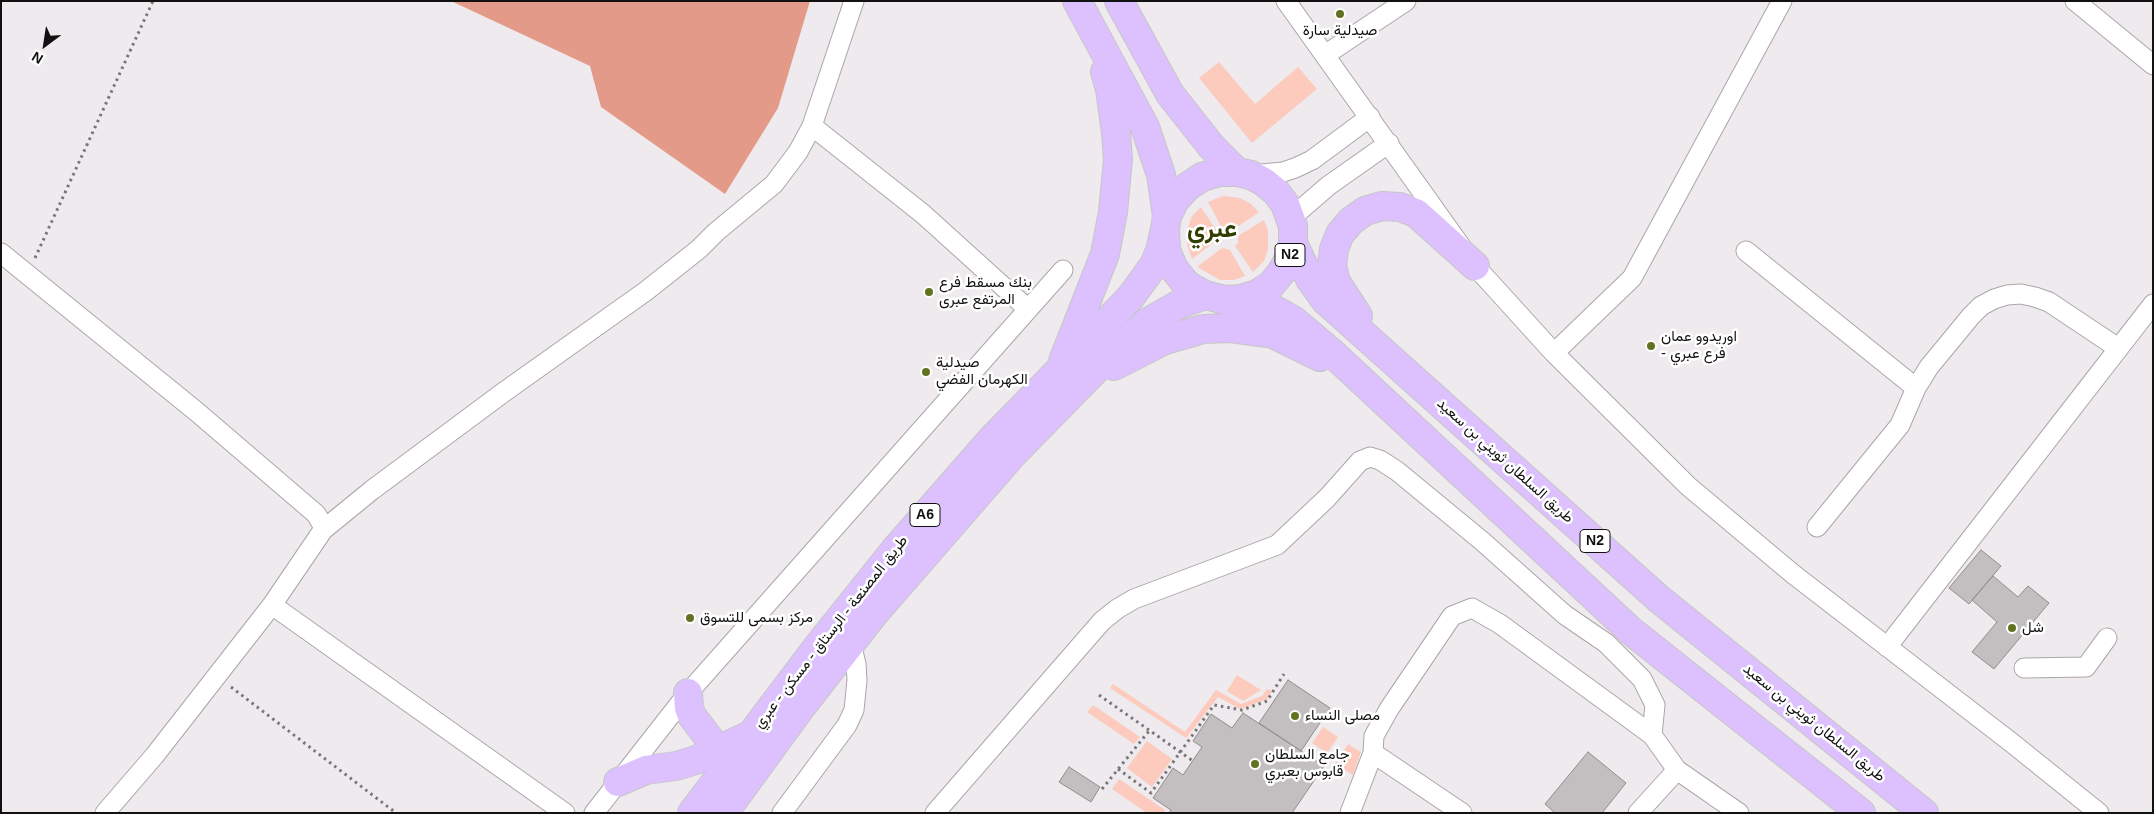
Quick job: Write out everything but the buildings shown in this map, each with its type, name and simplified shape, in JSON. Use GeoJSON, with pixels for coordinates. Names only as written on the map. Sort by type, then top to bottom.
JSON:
{"type":"FeatureCollection","features":[{"type":"Feature","properties":{"kind":"highway"},"geometry":{"type":"LineString","coordinates":[[1076,1],[1145,127],[1161,175],[1166,223],[1166,250],[1174,269],[1187,284],[1215,297],[1268,306],[1293,320],[1331,352],[1631,631],[1855,811]]}},
{"type":"Feature","properties":{"kind":"highway"},"geometry":{"type":"LineString","coordinates":[[1067,381],[1105,254],[1113,212],[1117,168],[1116,133],[1110,89],[1076,1]]}},
{"type":"Feature","properties":{"kind":"highway","name":"N2"},"geometry":{"type":"LineString","coordinates":[[1119,1],[1170,94],[1211,146],[1244,173],[1264,182],[1276,192],[1285,204],[1292,231],[1285,266],[1270,285],[1257,294],[1241,299],[1215,297]]}},
{"type":"Feature","properties":{"kind":"highway"},"geometry":{"type":"LineString","coordinates":[[1166,223],[1175,200],[1187,186],[1202,177],[1219,172],[1244,173]]}},
{"type":"Feature","properties":{"kind":"highway"},"geometry":{"type":"LineString","coordinates":[[1381,351],[1336,282],[1332,266],[1334,250],[1340,234],[1350,221],[1365,211],[1382,206],[1400,207],[1416,213],[1475,266]]}},
{"type":"Feature","properties":{"kind":"highway","name":"طريق المصنعة - الرستاق - مسكن - عبري"},"geometry":{"type":"LineString","coordinates":[[724,813],[851,643],[947,527],[1013,454],[1117,313],[1140,286],[1154,265],[1166,223]]}},
{"type":"Feature","properties":{"kind":"highway","name":"طريق السلطان ثويني بن سعيد"},"geometry":{"type":"LineString","coordinates":[[1292,231],[1310,279],[1325,300],[1659,599],[1924,813]]}},
{"type":"Feature","properties":{"kind":"highway","name":"طريق المصنعة - الرستاق - مسكن - عبري"},"geometry":{"type":"LineString","coordinates":[[692,813],[860,591],[992,439],[1148,322],[1178,305],[1215,297]]}},
{"type":"Feature","properties":{"kind":"highway"},"geometry":{"type":"LineString","coordinates":[[1067,381],[1124,360],[1165,340],[1203,329],[1228,328],[1274,334],[1313,353],[1394,412]]}},
{"type":"Feature","properties":{"kind":"highway"},"geometry":{"type":"LineString","coordinates":[[688,693],[689,708],[692,716],[718,750]]}},
{"type":"Feature","properties":{"kind":"highway"},"geometry":{"type":"LineString","coordinates":[[618,782],[646,770],[688,762],[750,736]]}},
{"type":"Feature","properties":{"kind":"street"},"geometry":{"type":"LineString","coordinates":[[105,813],[155,755],[272,605],[323,530],[372,490],[685,262],[734,216],[774,184],[798,152],[812,126],[854,1]]}},
{"type":"Feature","properties":{"kind":"street"},"geometry":{"type":"LineString","coordinates":[[1286,1],[1389,142],[1475,266],[1554,353],[1688,486],[1793,574],[2012,742],[2098,813]]}},
{"type":"Feature","properties":{"kind":"street"},"geometry":{"type":"LineString","coordinates":[[1325,55],[1406,1]]}},
{"type":"Feature","properties":{"kind":"street"},"geometry":{"type":"LineString","coordinates":[[1554,353],[1632,278],[1782,1]]}},
{"type":"Feature","properties":{"kind":"street"},"geometry":{"type":"LineString","coordinates":[[2075,1],[2153,66]]}},
{"type":"Feature","properties":{"kind":"street"},"geometry":{"type":"LineString","coordinates":[[1244,173],[1283,172],[1295,168],[1312,160],[1370,117]]}},
{"type":"Feature","properties":{"kind":"street"},"geometry":{"type":"LineString","coordinates":[[812,126],[923,214],[1028,309]]}},
{"type":"Feature","properties":{"kind":"street"},"geometry":{"type":"LineString","coordinates":[[1292,231],[1328,186],[1389,142]]}},
{"type":"Feature","properties":{"kind":"street"},"geometry":{"type":"LineString","coordinates":[[1746,250],[1916,388]]}},
{"type":"Feature","properties":{"kind":"street"},"geometry":{"type":"LineString","coordinates":[[1,253],[197,412],[309,508],[320,519],[323,530]]}},
{"type":"Feature","properties":{"kind":"street"},"geometry":{"type":"LineString","coordinates":[[594,813],[688,693],[1063,270]]}},
{"type":"Feature","properties":{"kind":"street"},"geometry":{"type":"LineString","coordinates":[[1817,527],[1896,431],[1906,414],[1916,388],[1929,367],[1981,306],[2007,295],[2035,296],[2049,302],[2118,348]]}},
{"type":"Feature","properties":{"kind":"street"},"geometry":{"type":"LineString","coordinates":[[1887,647],[2118,348],[2146,324],[2153,304]]}},
{"type":"Feature","properties":{"kind":"street"},"geometry":{"type":"LineString","coordinates":[[935,813],[1102,621],[1116,608],[1134,599],[1277,545],[1327,498],[1360,461],[1370,457],[1380,460],[1397,471],[1482,541],[1565,615],[1606,643],[1642,679],[1655,705],[1652,734]]}},
{"type":"Feature","properties":{"kind":"street"},"geometry":{"type":"LineString","coordinates":[[272,605],[565,813]]}},
{"type":"Feature","properties":{"kind":"street"},"geometry":{"type":"LineString","coordinates":[[1350,813],[1372,753],[1374,736],[1389,709],[1452,616],[1472,608],[1500,624],[1652,734],[1677,770],[1739,813]]}},
{"type":"Feature","properties":{"kind":"street"},"geometry":{"type":"LineString","coordinates":[[2024,668],[2086,667],[2107,638]]}},
{"type":"Feature","properties":{"kind":"street"},"geometry":{"type":"LineString","coordinates":[[782,813],[799,805],[854,710],[857,680],[856,664],[851,643]]}},
{"type":"Feature","properties":{"kind":"street"},"geometry":{"type":"LineString","coordinates":[[1372,753],[1462,813]]}},
{"type":"Feature","properties":{"kind":"street"},"geometry":{"type":"LineString","coordinates":[[1638,813],[1677,770]]}},
{"type":"Feature","properties":{"kind":"path"},"geometry":{"type":"LineString","coordinates":[[28,274],[153,1]]}},
{"type":"Feature","properties":{"kind":"path"},"geometry":{"type":"LineString","coordinates":[[1118,769],[1151,793],[1214,705],[1242,710],[1267,701],[1284,674]]}},
{"type":"Feature","properties":{"kind":"path"},"geometry":{"type":"LineString","coordinates":[[216,676],[396,813]]}},
{"type":"Feature","properties":{"kind":"path"},"geometry":{"type":"LineString","coordinates":[[1100,696],[1193,761]]}},
{"type":"Feature","properties":{"kind":"path"},"geometry":{"type":"LineString","coordinates":[[1102,789],[1149,730]]}},
{"type":"Feature","properties":{"kind":"shaded area"},"geometry":{"type":"Polygon","coordinates":[[[451,1],[810,1],[778,108],[725,194],[601,107],[590,66],[451,1]]]}},
{"type":"Feature","properties":{"kind":"shaded area"},"geometry":{"type":"Polygon","coordinates":[[[1219,62],[1255,104],[1298,67],[1317,89],[1252,143],[1199,78],[1219,62]]]}},
{"type":"Feature","properties":{"kind":"shaded area"},"geometry":{"type":"Polygon","coordinates":[[[1223,196],[1240,198],[1251,204],[1259,212],[1233,230],[1228,227],[1222,228],[1208,202],[1223,196]]]}},
{"type":"Feature","properties":{"kind":"shaded area"},"geometry":{"type":"Polygon","coordinates":[[[1201,207],[1218,233],[1216,241],[1192,259],[1187,245],[1187,230],[1192,216],[1201,207]]]}},
{"type":"Feature","properties":{"kind":"shaded area"},"geometry":{"type":"Polygon","coordinates":[[[1264,220],[1268,230],[1268,249],[1264,261],[1253,272],[1235,246],[1238,243],[1238,236],[1264,220]]]}},
{"type":"Feature","properties":{"kind":"shaded area"},"geometry":{"type":"Polygon","coordinates":[[[1222,248],[1230,250],[1245,276],[1234,280],[1220,280],[1199,268],[1198,266],[1222,248]]]}},
{"type":"Feature","properties":{"kind":"shaded area"},"geometry":{"type":"Polygon","coordinates":[[[1237,675],[1261,690],[1243,701],[1227,691],[1237,675]]]}},
{"type":"Feature","properties":{"kind":"shaded area"},"geometry":{"type":"Polygon","coordinates":[[[1113,684],[1185,732],[1216,690],[1241,704],[1262,696],[1267,689],[1272,691],[1267,699],[1240,709],[1218,697],[1186,738],[1110,688],[1113,684]]]}},
{"type":"Feature","properties":{"kind":"shaded area"},"geometry":{"type":"Polygon","coordinates":[[[1093,705],[1140,737],[1134,744],[1087,712],[1093,705]]]}},
{"type":"Feature","properties":{"kind":"shaded area"},"geometry":{"type":"Polygon","coordinates":[[[1323,727],[1338,737],[1327,753],[1312,743],[1323,727]]]}},
{"type":"Feature","properties":{"kind":"shaded area"},"geometry":{"type":"Polygon","coordinates":[[[1147,741],[1172,759],[1152,787],[1127,768],[1147,741]]]}},
{"type":"Feature","properties":{"kind":"shaded area"},"geometry":{"type":"Polygon","coordinates":[[[1348,744],[1361,752],[1353,775],[1335,764],[1348,744]]]}},
{"type":"Feature","properties":{"kind":"shaded area"},"geometry":{"type":"Polygon","coordinates":[[[1119,779],[1165,810],[1163,813],[1147,813],[1112,789],[1119,779]]]}},
{"type":"Feature","properties":{"kind":"place","name":"صيدلية سارة"},"geometry":{"type":"Point","coordinates":[1340,14]}},
{"type":"Feature","properties":{"kind":"place","name":"بنك مسقط فرع المرتفع عبرى"},"geometry":{"type":"Point","coordinates":[929,292]}},
{"type":"Feature","properties":{"kind":"place","name":"اوريدوو عمان - فرع عبري"},"geometry":{"type":"Point","coordinates":[1651,346]}},
{"type":"Feature","properties":{"kind":"place","name":"صيدلية الكهرمان الفضي"},"geometry":{"type":"Point","coordinates":[926,372]}},
{"type":"Feature","properties":{"kind":"place","name":"مركز بسمى للتسوق"},"geometry":{"type":"Point","coordinates":[690,618]}},
{"type":"Feature","properties":{"kind":"place","name":"شل"},"geometry":{"type":"Point","coordinates":[2012,628]}},
{"type":"Feature","properties":{"kind":"place","name":"مصلى النساء"},"geometry":{"type":"Point","coordinates":[1295,716]}},
{"type":"Feature","properties":{"kind":"place","name":"جامع السلطان قابوس بعبري"},"geometry":{"type":"Point","coordinates":[1255,764]}},
{"type":"Feature","properties":{"kind":"district","name":"عبري"},"geometry":{"type":"Point","coordinates":[1212,230]}}]}
